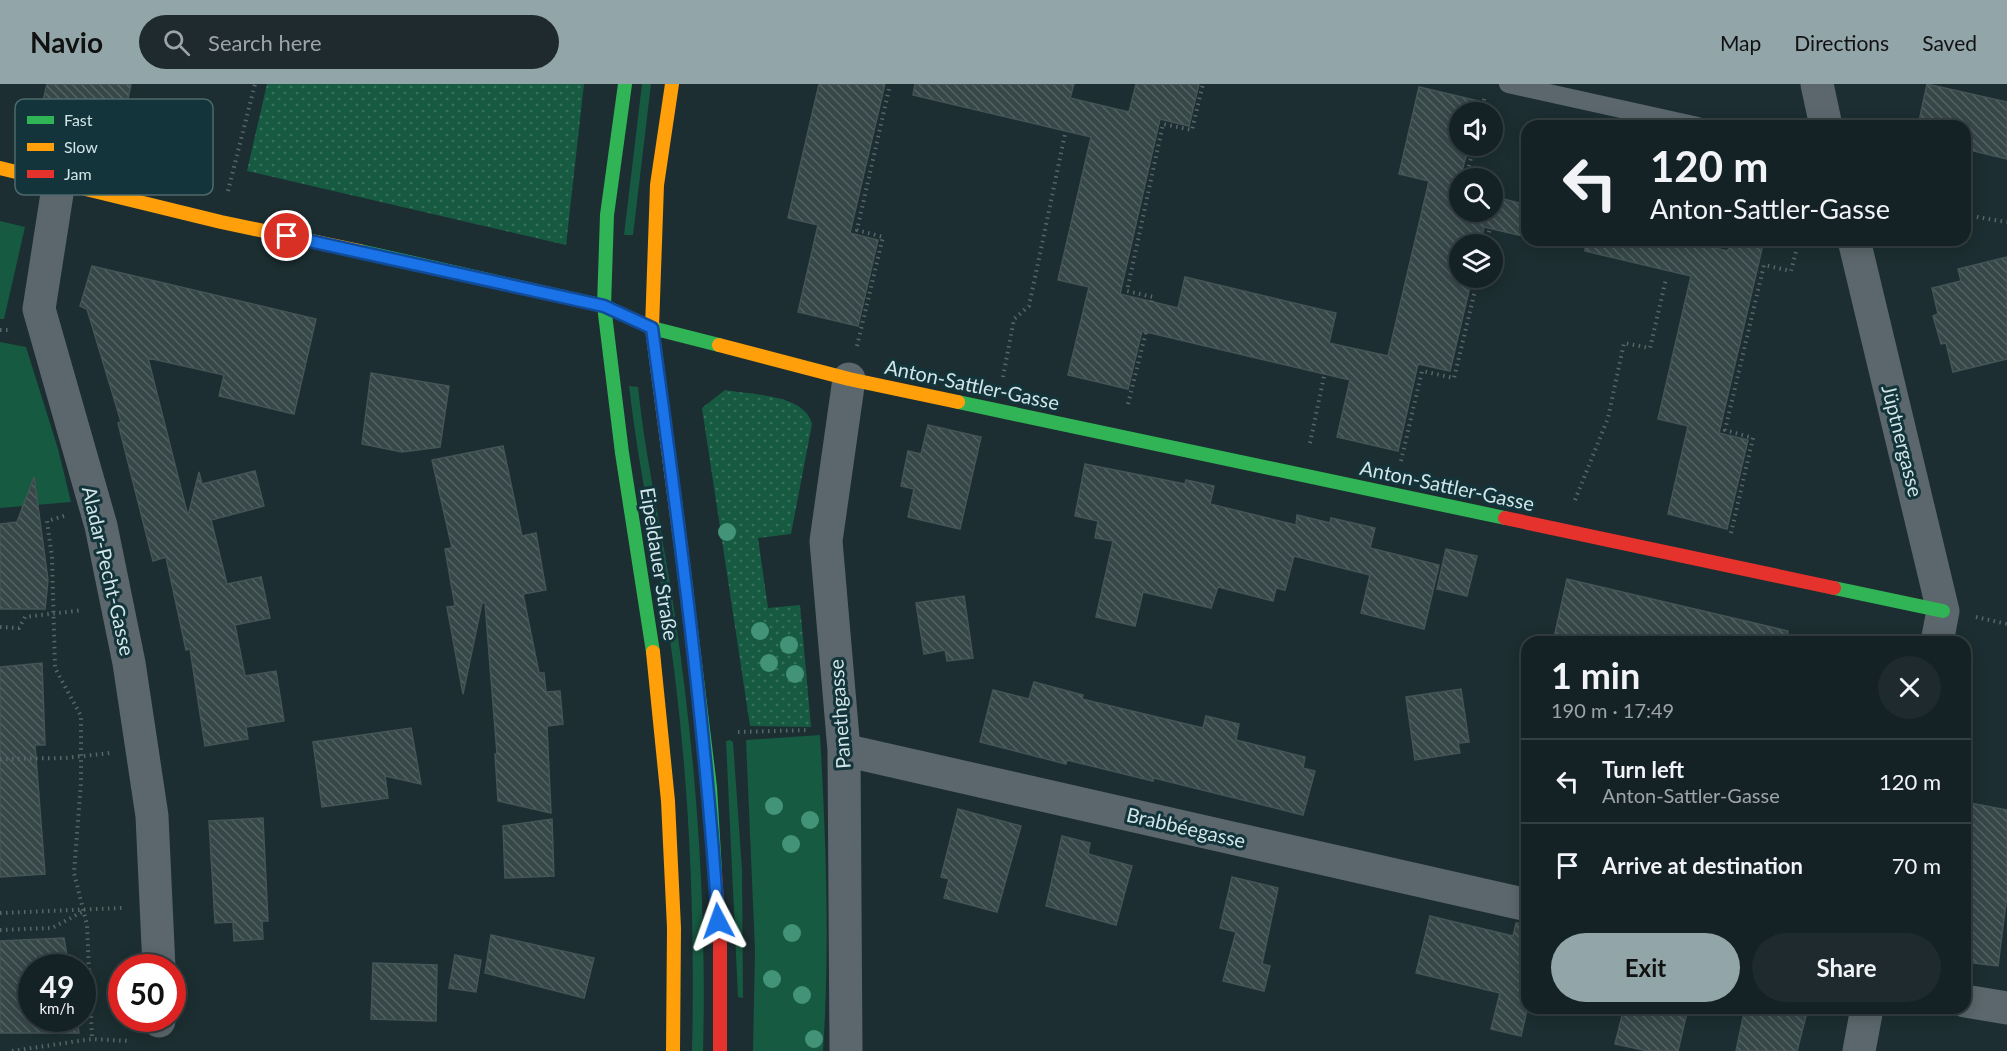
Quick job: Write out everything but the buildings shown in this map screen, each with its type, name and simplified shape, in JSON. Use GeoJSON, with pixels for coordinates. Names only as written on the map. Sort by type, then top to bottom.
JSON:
{"type":"FeatureCollection","features":[{"type":"Feature","properties":{"kind":"street","name":"Eipeldauer Straße"},"geometry":{"type":"LineString","coordinates":[[625,84],[607,215],[604,306],[622,453],[649,617],[668,801],[674,928],[673,1051]]}},
{"type":"Feature","properties":{"kind":"street","name":"Eipeldauer Straße"},"geometry":{"type":"LineString","coordinates":[[672,84],[657,185],[652,328],[685,574],[710,787],[720,944],[720,1051]]}},
{"type":"Feature","properties":{"kind":"street"},"geometry":{"type":"LineString","coordinates":[[1817,84],[1825,120]]}},
{"type":"Feature","properties":{"kind":"street","name":"Anton-Sattler-Gasse"},"geometry":{"type":"LineString","coordinates":[[0,168],[15,171]]}},
{"type":"Feature","properties":{"kind":"street","name":"Aladar-Pecht-Gasse"},"geometry":{"type":"LineString","coordinates":[[57,195],[39,309],[101,526],[129,663],[152,816],[159,954]]}},
{"type":"Feature","properties":{"kind":"street","name":"Anton-Sattler-Gasse"},"geometry":{"type":"LineString","coordinates":[[114,195],[220,222],[442,268],[604,306],[652,328],[849,379],[1955,613]]}},
{"type":"Feature","properties":{"kind":"street","name":"Jüptnergasse"},"geometry":{"type":"LineString","coordinates":[[1856,246],[1955,613],[1941,636]]}},
{"type":"Feature","properties":{"kind":"street","name":"Panethgasse"},"geometry":{"type":"LineString","coordinates":[[846,1051],[843,740],[826,541],[849,379]]}},
{"type":"Feature","properties":{"kind":"street","name":"Brabbéegasse"},"geometry":{"type":"LineString","coordinates":[[843,740],[1521,904]]}},
{"type":"Feature","properties":{"kind":"street"},"geometry":{"type":"LineString","coordinates":[[1971,1002],[2007,1008]]}},
{"type":"Feature","properties":{"kind":"street"},"geometry":{"type":"LineString","coordinates":[[1859,1051],[1866,1014]]}},
{"type":"Feature","properties":{"kind":"lane"},"geometry":{"type":"LineString","coordinates":[[1508,84],[1671,120]]}},
{"type":"Feature","properties":{"kind":"path"},"geometry":{"type":"LineString","coordinates":[[220,222],[255,84]]}},
{"type":"Feature","properties":{"kind":"path"},"geometry":{"type":"LineString","coordinates":[[1152,302],[1153,297],[1127,291],[1163,124],[1192,130],[1203,84]]}},
{"type":"Feature","properties":{"kind":"path"},"geometry":{"type":"LineString","coordinates":[[849,379],[883,237],[857,230],[889,89]]}},
{"type":"Feature","properties":{"kind":"path"},"geometry":{"type":"LineString","coordinates":[[996,410],[1014,319],[1029,306],[1065,134]]}},
{"type":"Feature","properties":{"kind":"path"},"geometry":{"type":"LineString","coordinates":[[1971,216],[2007,222]]}},
{"type":"Feature","properties":{"kind":"path"},"geometry":{"type":"LineString","coordinates":[[1488,234],[1490,228]]}},
{"type":"Feature","properties":{"kind":"path"},"geometry":{"type":"LineString","coordinates":[[1724,564],[1753,438],[1725,430],[1764,265],[1791,271],[1797,246]]}},
{"type":"Feature","properties":{"kind":"path"},"geometry":{"type":"LineString","coordinates":[[1564,530],[1608,418],[1624,343],[1650,348],[1666,279]]}},
{"type":"Feature","properties":{"kind":"path"},"geometry":{"type":"LineString","coordinates":[[1393,494],[1422,371],[1454,378],[1476,288]]}},
{"type":"Feature","properties":{"kind":"path"},"geometry":{"type":"LineString","coordinates":[[1121,437],[1146,332]]}},
{"type":"Feature","properties":{"kind":"path"},"geometry":{"type":"LineString","coordinates":[[1303,475],[1324,376]]}},
{"type":"Feature","properties":{"kind":"path"},"geometry":{"type":"LineString","coordinates":[[69,515],[47,521],[55,614],[55,668],[81,716],[74,873],[87,925],[92,1039]]}},
{"type":"Feature","properties":{"kind":"path"},"geometry":{"type":"LineString","coordinates":[[0,627],[19,628],[25,617],[117,605]]}},
{"type":"Feature","properties":{"kind":"path"},"geometry":{"type":"LineString","coordinates":[[1955,613],[2007,624]]}},
{"type":"Feature","properties":{"kind":"path"},"geometry":{"type":"LineString","coordinates":[[738,732],[843,740]]}},
{"type":"Feature","properties":{"kind":"path"},"geometry":{"type":"LineString","coordinates":[[0,759],[80,756],[142,749]]}},
{"type":"Feature","properties":{"kind":"path"},"geometry":{"type":"LineString","coordinates":[[0,913],[157,906]]}},
{"type":"Feature","properties":{"kind":"path"},"geometry":{"type":"LineString","coordinates":[[0,930],[52,928],[84,911]]}},
{"type":"Feature","properties":{"kind":"path"},"geometry":{"type":"LineString","coordinates":[[12,1051],[92,1039],[129,1041]]}},
{"type":"Feature","properties":{"kind":"green space"},"geometry":{"type":"Polygon","coordinates":[[[267,84],[584,84],[566,245],[247,171],[267,84]]]}},
{"type":"Feature","properties":{"kind":"green space"},"geometry":{"type":"Polygon","coordinates":[[[642,84],[651,84],[633,235],[624,235],[642,84]]]}},
{"type":"Feature","properties":{"kind":"green space"},"geometry":{"type":"Polygon","coordinates":[[[0,221],[25,227],[4,319],[0,319],[0,221]]]}},
{"type":"Feature","properties":{"kind":"green space"},"geometry":{"type":"Polygon","coordinates":[[[0,342],[26,347],[58,449],[71,502],[0,508],[0,342]]]}},
{"type":"Feature","properties":{"kind":"green space"},"geometry":{"type":"Polygon","coordinates":[[[629,386],[638,387],[675,616],[689,724],[701,888],[703,1051],[692,1051],[693,956],[688,812],[674,669],[629,386]]]}},
{"type":"Feature","properties":{"kind":"green space"},"geometry":{"type":"Polygon","coordinates":[[[725,390],[789,401],[807,414],[812,424],[791,534],[758,538],[768,608],[800,605],[811,727],[750,726],[702,408],[725,390]]]}},
{"type":"Feature","properties":{"kind":"green space"},"geometry":{"type":"Polygon","coordinates":[[[820,735],[826,893],[823,1051],[753,1051],[755,950],[746,740],[820,735]]]}},
{"type":"Feature","properties":{"kind":"green space"},"geometry":{"type":"Polygon","coordinates":[[[726,741],[733,742],[742,870],[743,998],[738,997],[726,741]]]}},
{"type":"Feature","properties":{"kind":"traffic: fast"},"geometry":{"type":"LineString","coordinates":[[625,84],[607,215],[604,306],[622,453],[653,652]]}},
{"type":"Feature","properties":{"kind":"traffic: fast"},"geometry":{"type":"LineString","coordinates":[[360,251],[604,306],[652,328],[719,345]]}},
{"type":"Feature","properties":{"kind":"traffic: fast"},"geometry":{"type":"LineString","coordinates":[[958,402],[1505,518]]}},
{"type":"Feature","properties":{"kind":"traffic: fast"},"geometry":{"type":"LineString","coordinates":[[682,555],[710,787],[715,872]]}},
{"type":"Feature","properties":{"kind":"traffic: fast"},"geometry":{"type":"LineString","coordinates":[[1834,588],[1943,611]]}},
{"type":"Feature","properties":{"kind":"traffic: slow"},"geometry":{"type":"LineString","coordinates":[[672,84],[657,185],[652,328],[682,555]]}},
{"type":"Feature","properties":{"kind":"traffic: slow"},"geometry":{"type":"LineString","coordinates":[[0,168],[15,172]]}},
{"type":"Feature","properties":{"kind":"traffic: slow"},"geometry":{"type":"LineString","coordinates":[[110,195],[221,222],[360,251]]}},
{"type":"Feature","properties":{"kind":"traffic: slow"},"geometry":{"type":"LineString","coordinates":[[719,345],[849,379],[958,402]]}},
{"type":"Feature","properties":{"kind":"traffic: slow"},"geometry":{"type":"LineString","coordinates":[[653,652],[668,801],[674,928],[673,1051]]}},
{"type":"Feature","properties":{"kind":"traffic: jam"},"geometry":{"type":"LineString","coordinates":[[1505,518],[1834,588]]}},
{"type":"Feature","properties":{"kind":"traffic: jam"},"geometry":{"type":"LineString","coordinates":[[715,872],[720,944],[720,1051]]}},
{"type":"Feature","properties":{"kind":"route"},"geometry":{"type":"LineString","coordinates":[[287,236],[442,268],[604,306],[652,328],[685,574],[710,787],[718,921]]}}]}
